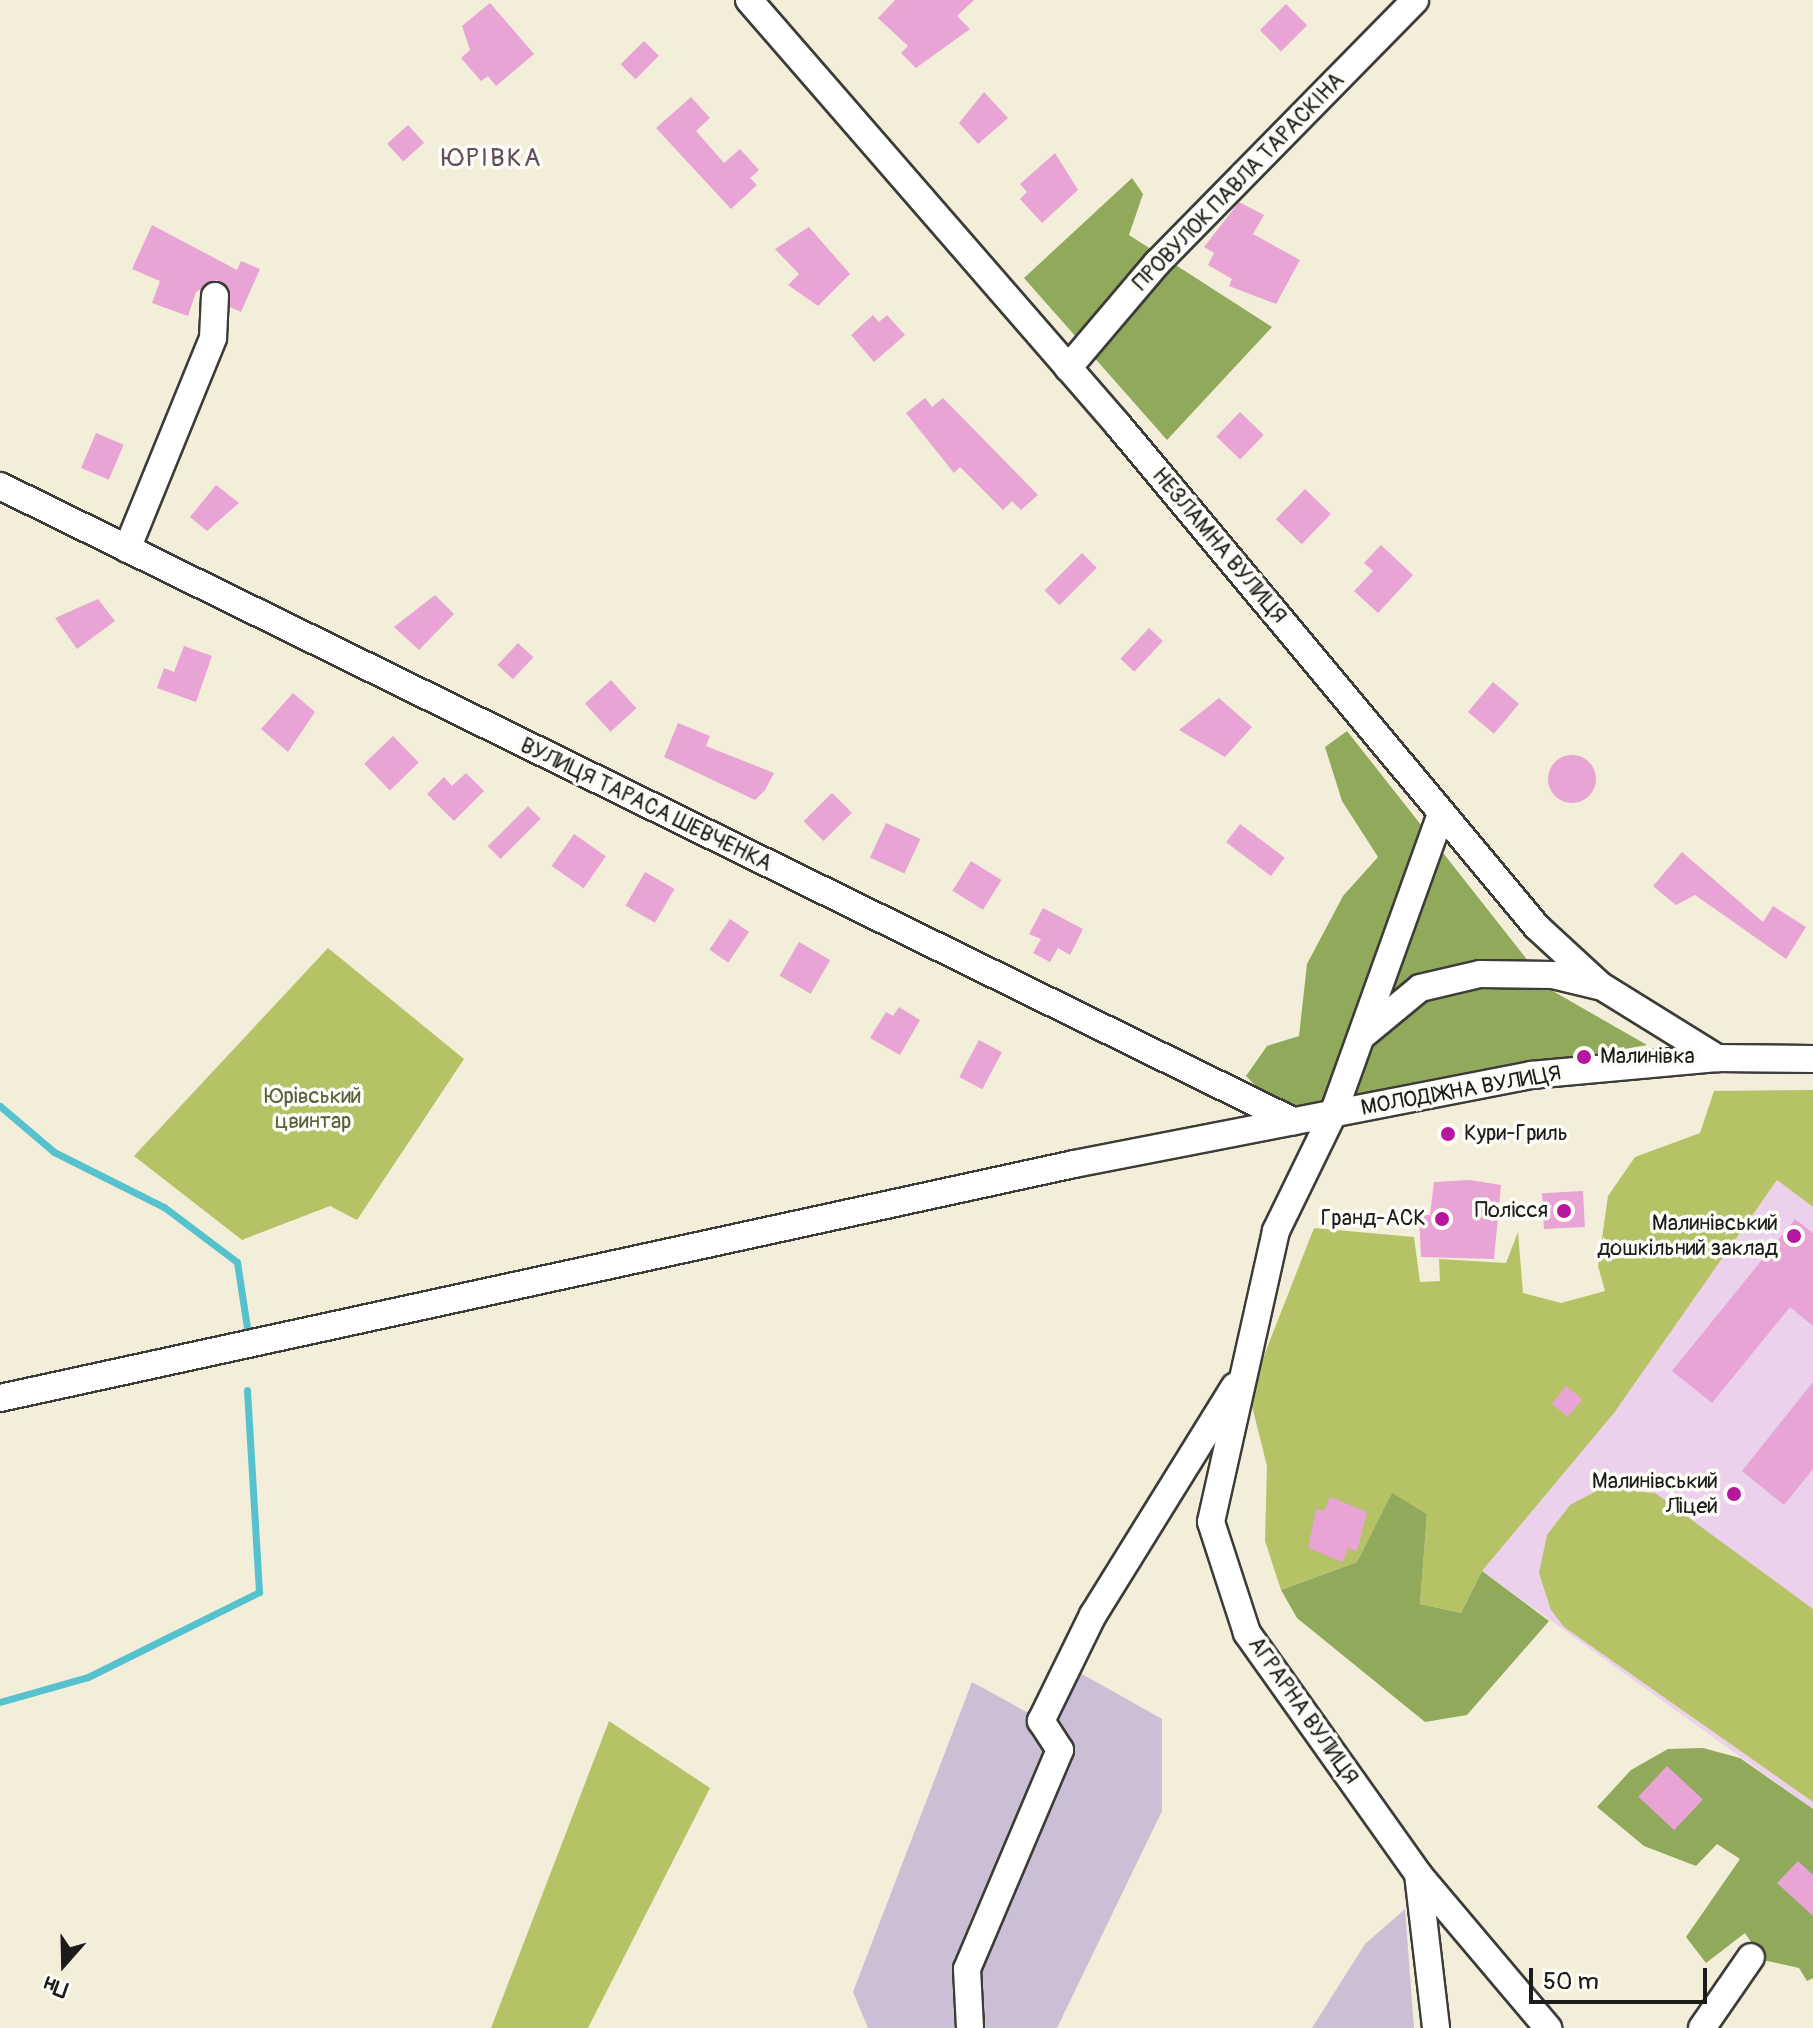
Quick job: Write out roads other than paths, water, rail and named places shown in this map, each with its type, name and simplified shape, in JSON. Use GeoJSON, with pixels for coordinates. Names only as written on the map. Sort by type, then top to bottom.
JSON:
{"type":"FeatureCollection","features":[{"type":"Feature","properties":{"kind":"street","name":"НЕЗЛАМНА ВУЛИЦЯ"},"geometry":{"type":"LineString","coordinates":[[749,0],[1068,368],[1537,927],[1601,986],[1717,1058]]}},
{"type":"Feature","properties":{"kind":"street","name":"ПРОВУЛОК ПАВЛА ТАРАСКІНА"},"geometry":{"type":"LineString","coordinates":[[1068,368],[1157,263],[1415,0]]}},
{"type":"Feature","properties":{"kind":"street"},"geometry":{"type":"LineString","coordinates":[[127,549],[213,338],[215,296]]}},
{"type":"Feature","properties":{"kind":"street","name":"ВУЛИЦЯ ТАРАСА ШЕВЧЕНКА"},"geometry":{"type":"LineString","coordinates":[[0,486],[1293,1121]]}},
{"type":"Feature","properties":{"kind":"street","name":"АГРАРНА ВУЛИЦЯ"},"geometry":{"type":"LineString","coordinates":[[1441,814],[1333,1114],[1276,1231],[1211,1522],[1247,1633],[1418,1874],[1548,2028]]}},
{"type":"Feature","properties":{"kind":"street"},"geometry":{"type":"LineString","coordinates":[[1362,1036],[1420,988],[1480,974],[1553,975],[1601,986]]}},
{"type":"Feature","properties":{"kind":"street","name":"МОЛОДІЖНА ВУЛИЦЯ"},"geometry":{"type":"LineString","coordinates":[[0,1398],[1160,1147],[1531,1075],[1717,1058],[1813,1059]]}},
{"type":"Feature","properties":{"kind":"street"},"geometry":{"type":"LineString","coordinates":[[970,2028],[967,1969],[1060,1750],[1041,1721],[1093,1615],[1245,1370]]}},
{"type":"Feature","properties":{"kind":"street"},"geometry":{"type":"LineString","coordinates":[[1418,1874],[1436,2028]]}},
{"type":"Feature","properties":{"kind":"street"},"geometry":{"type":"LineString","coordinates":[[1702,2028],[1751,1957]]}},
{"type":"Feature","properties":{"kind":"waterway"},"geometry":{"type":"LineString","coordinates":[[0,1106],[54,1152],[164,1207],[237,1262],[248,1334]]}},
{"type":"Feature","properties":{"kind":"waterway"},"geometry":{"type":"LineString","coordinates":[[0,1702],[88,1677],[259,1592],[247,1390]]}},
{"type":"Feature","properties":{"kind":"place","name":"Малинівка"},"geometry":{"type":"Point","coordinates":[1584,1057]}},
{"type":"Feature","properties":{"kind":"place","name":"Кури-Гриль"},"geometry":{"type":"Point","coordinates":[1448,1134]}},
{"type":"Feature","properties":{"kind":"place","name":"Полісся"},"geometry":{"type":"Point","coordinates":[1564,1211]}},
{"type":"Feature","properties":{"kind":"place","name":"Гранд-АСК"},"geometry":{"type":"Point","coordinates":[1442,1219]}},
{"type":"Feature","properties":{"kind":"place","name":"Малинівський дошкільний заклад"},"geometry":{"type":"Point","coordinates":[1794,1236]}},
{"type":"Feature","properties":{"kind":"place","name":"Малинівський Ліцей"},"geometry":{"type":"Point","coordinates":[1734,1494]}},
{"type":"Feature","properties":{"kind":"district","name":"ЮРІВКА"},"geometry":{"type":"Point","coordinates":[492,159]}},
{"type":"Feature","properties":{"kind":"park label","name":"Юрівський цвинтар"},"geometry":{"type":"Point","coordinates":[313,1108]}}]}
